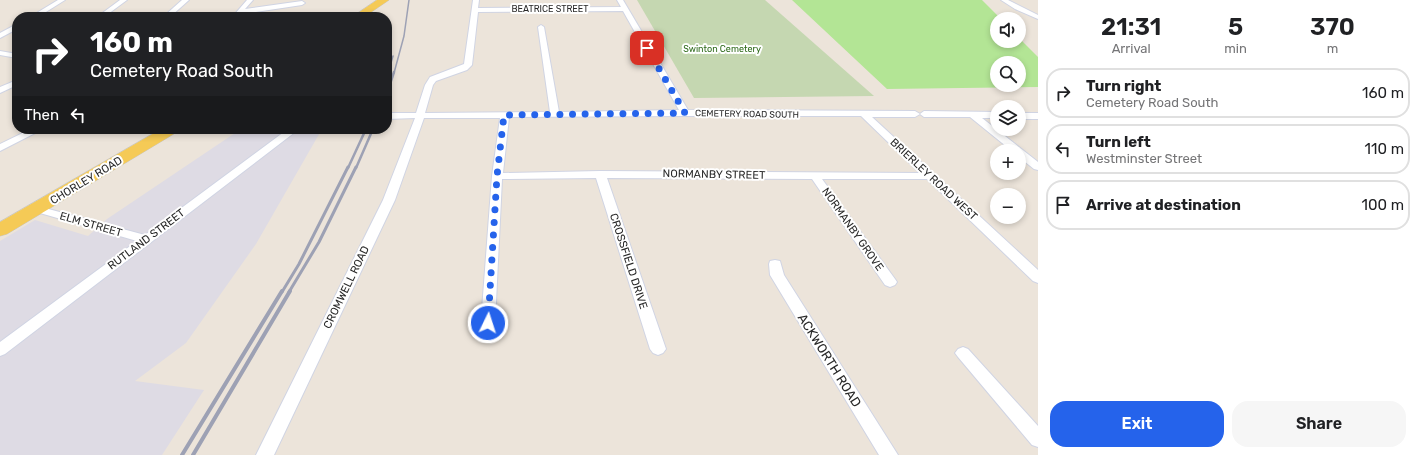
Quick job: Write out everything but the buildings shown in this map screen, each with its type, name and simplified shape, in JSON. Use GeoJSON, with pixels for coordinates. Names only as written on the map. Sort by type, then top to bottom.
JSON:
{"type":"FeatureCollection","features":[{"type":"Feature","properties":{"kind":"main road"},"geometry":{"type":"LineString","coordinates":[[365,12],[384,0]]}},
{"type":"Feature","properties":{"kind":"main road","name":"CHORLEY ROAD"},"geometry":{"type":"LineString","coordinates":[[0,230],[164,134]]}},
{"type":"Feature","properties":{"kind":"street"},"geometry":{"type":"LineString","coordinates":[[42,12],[62,0]]}},
{"type":"Feature","properties":{"kind":"street"},"geometry":{"type":"LineString","coordinates":[[107,12],[124,0]]}},
{"type":"Feature","properties":{"kind":"street"},"geometry":{"type":"LineString","coordinates":[[172,12],[186,0]]}},
{"type":"Feature","properties":{"kind":"street"},"geometry":{"type":"LineString","coordinates":[[240,12],[250,0]]}},
{"type":"Feature","properties":{"kind":"street"},"geometry":{"type":"LineString","coordinates":[[475,10],[476,0]]}},
{"type":"Feature","properties":{"kind":"street"},"geometry":{"type":"LineString","coordinates":[[620,0],[685,113]]}},
{"type":"Feature","properties":{"kind":"street"},"geometry":{"type":"LineString","coordinates":[[1004,0],[1017,8],[1038,17]]}},
{"type":"Feature","properties":{"kind":"street"},"geometry":{"type":"LineString","coordinates":[[253,12],[302,3]]}},
{"type":"Feature","properties":{"kind":"street","name":"BEATRICE STREET"},"geometry":{"type":"LineString","coordinates":[[475,10],[625,8]]}},
{"type":"Feature","properties":{"kind":"street","name":"CROMWELL ROAD"},"geometry":{"type":"LineString","coordinates":[[265,455],[388,200],[420,116],[428,85],[433,79],[464,68],[468,65],[475,10]]}},
{"type":"Feature","properties":{"kind":"street"},"geometry":{"type":"LineString","coordinates":[[541,27],[555,115]]}},
{"type":"Feature","properties":{"kind":"street"},"geometry":{"type":"LineString","coordinates":[[0,36],[12,29]]}},
{"type":"Feature","properties":{"kind":"street"},"geometry":{"type":"LineString","coordinates":[[0,53],[12,55]]}},
{"type":"Feature","properties":{"kind":"street"},"geometry":{"type":"LineString","coordinates":[[0,90],[12,84]]}},
{"type":"Feature","properties":{"kind":"street","name":"CEMETERY ROAD SOUTH"},"geometry":{"type":"LineString","coordinates":[[392,116],[685,113],[990,115]]}},
{"type":"Feature","properties":{"kind":"street","name":"BRIERLEY ROAD WEST"},"geometry":{"type":"LineString","coordinates":[[864,114],[1038,278]]}},
{"type":"Feature","properties":{"kind":"street"},"geometry":{"type":"LineString","coordinates":[[488,323],[497,176],[504,115]]}},
{"type":"Feature","properties":{"kind":"street"},"geometry":{"type":"LineString","coordinates":[[973,115],[1009,144]]}},
{"type":"Feature","properties":{"kind":"street"},"geometry":{"type":"LineString","coordinates":[[1026,116],[1038,116]]}},
{"type":"Feature","properties":{"kind":"street"},"geometry":{"type":"LineString","coordinates":[[0,148],[28,134]]}},
{"type":"Feature","properties":{"kind":"street","name":"RUTLAND STREET"},"geometry":{"type":"LineString","coordinates":[[0,350],[287,134]]}},
{"type":"Feature","properties":{"kind":"street"},"geometry":{"type":"LineString","coordinates":[[1026,157],[1038,167]]}},
{"type":"Feature","properties":{"kind":"street","name":"NORMANBY STREET"},"geometry":{"type":"LineString","coordinates":[[497,176],[600,174],[931,176]]}},
{"type":"Feature","properties":{"kind":"street","name":"CROSSFIELD DRIVE"},"geometry":{"type":"LineString","coordinates":[[600,174],[658,349]]}},
{"type":"Feature","properties":{"kind":"street","name":"NORMANBY GROVE"},"geometry":{"type":"LineString","coordinates":[[815,176],[890,282]]}},
{"type":"Feature","properties":{"kind":"street","name":"ELM STREET"},"geometry":{"type":"LineString","coordinates":[[37,209],[146,239]]}},
{"type":"Feature","properties":{"kind":"street","name":"ACKWORTH ROAD"},"geometry":{"type":"LineString","coordinates":[[775,264],[777,275],[889,455]]}},
{"type":"Feature","properties":{"kind":"street"},"geometry":{"type":"LineString","coordinates":[[963,353],[1038,439]]}},
{"type":"Feature","properties":{"kind":"shaded area"},"geometry":{"type":"Polygon","coordinates":[[[234,134],[319,134],[256,244],[186,343],[135,381],[204,390],[162,455],[0,455],[0,241],[35,220],[88,236],[107,219],[234,134]]]}},
{"type":"Feature","properties":{"kind":"green space","name":"Swinton Cemetery"},"geometry":{"type":"Polygon","coordinates":[[[637,0],[765,0],[874,96],[694,98],[637,0]]]}},
{"type":"Feature","properties":{"kind":"green space"},"geometry":{"type":"Polygon","coordinates":[[[792,0],[982,0],[994,12],[990,12],[990,48],[1026,48],[1026,45],[1038,57],[1038,87],[1026,87],[1026,56],[990,56],[990,88],[887,89],[792,0]]]}},
{"type":"Feature","properties":{"kind":"railway"},"geometry":{"type":"LineString","coordinates":[[394,73],[404,36],[409,0]]}},
{"type":"Feature","properties":{"kind":"railway"},"geometry":{"type":"LineString","coordinates":[[392,78],[394,72]]}},
{"type":"Feature","properties":{"kind":"railway"},"geometry":{"type":"LineString","coordinates":[[348,168],[364,134]]}},
{"type":"Feature","properties":{"kind":"railway"},"geometry":{"type":"LineString","coordinates":[[356,168],[371,134]]}},
{"type":"Feature","properties":{"kind":"railway"},"geometry":{"type":"LineString","coordinates":[[282,292],[299,264],[348,167]]}},
{"type":"Feature","properties":{"kind":"railway"},"geometry":{"type":"LineString","coordinates":[[289,292],[319,242],[356,167]]}},
{"type":"Feature","properties":{"kind":"railway"},"geometry":{"type":"LineString","coordinates":[[182,455],[282,291]]}},
{"type":"Feature","properties":{"kind":"railway"},"geometry":{"type":"LineString","coordinates":[[193,455],[290,291]]}},
{"type":"Feature","properties":{"kind":"route"},"geometry":{"type":"LineString","coordinates":[[488,323],[497,176],[504,115],[685,113],[647,48]]}}]}
